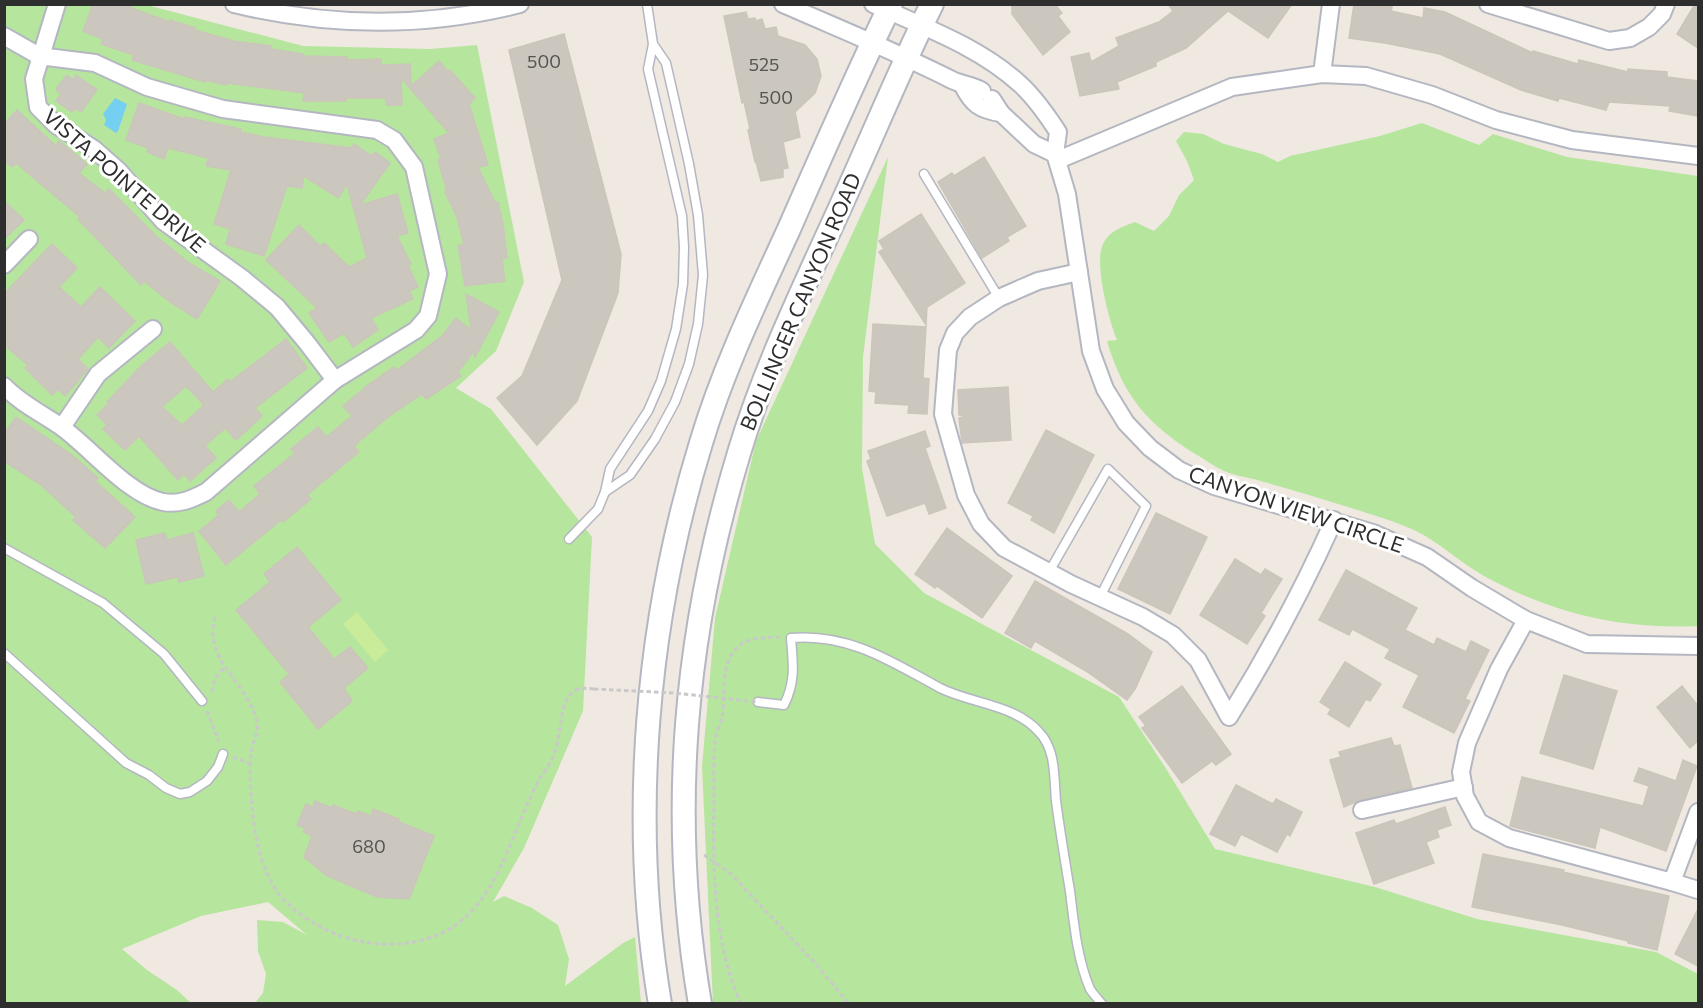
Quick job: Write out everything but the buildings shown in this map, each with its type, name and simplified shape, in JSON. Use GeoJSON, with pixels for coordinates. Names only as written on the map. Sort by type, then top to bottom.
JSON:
{"type":"FeatureCollection","features":[{"type":"Feature","properties":{"kind":"main road","name":"BOLLINGER CANYON ROAD"},"geometry":{"type":"LineString","coordinates":[[700,1004],[684,866],[684,764],[693,654],[710,562],[739,452],[772,360],[932,4]]}},
{"type":"Feature","properties":{"kind":"main road","name":"BOLLINGER CANYON ROAD"},"geometry":{"type":"LineString","coordinates":[[660,1004],[646,873],[646,763],[656,648],[674,545],[701,442],[736,348],[873,43],[884,7]]}},
{"type":"Feature","properties":{"kind":"street","name":"VISTA POINTE DRIVE"},"geometry":{"type":"LineString","coordinates":[[57,4],[39,56],[34,79],[38,106],[56,125],[94,149],[111,164],[163,221],[242,278],[277,308],[335,381]]}},
{"type":"Feature","properties":{"kind":"street"},"geometry":{"type":"LineString","coordinates":[[234,4],[333,21],[410,23],[485,13],[520,4]]}},
{"type":"Feature","properties":{"kind":"street"},"geometry":{"type":"LineString","coordinates":[[783,4],[908,58],[963,86],[976,87],[1034,144],[1056,157],[1232,87],[1322,74],[1366,76],[1432,95],[1496,120],[1572,140],[1698,156]]}},
{"type":"Feature","properties":{"kind":"street"},"geometry":{"type":"LineString","coordinates":[[1322,74],[1331,4]]}},
{"type":"Feature","properties":{"kind":"street"},"geometry":{"type":"LineString","coordinates":[[1498,6],[1609,41],[1630,38],[1649,27],[1662,14],[1666,4]]}},
{"type":"Feature","properties":{"kind":"street","name":"CANYON VIEW CIRCLE"},"geometry":{"type":"LineString","coordinates":[[884,7],[986,58],[1023,87],[1044,110],[1058,132],[1056,157],[1067,194],[1091,351],[1105,388],[1126,423],[1150,448],[1179,470],[1214,486],[1374,533],[1427,557],[1472,588],[1526,620],[1587,644],[1698,646]]}},
{"type":"Feature","properties":{"kind":"street"},"geometry":{"type":"LineString","coordinates":[[4,36],[39,56],[95,63],[147,87],[223,109],[377,130],[394,140],[414,167],[438,274],[428,316],[416,330],[335,381],[206,492],[182,503],[163,502],[145,495],[62,427],[13,395],[4,386]]}},
{"type":"Feature","properties":{"kind":"street"},"geometry":{"type":"LineString","coordinates":[[963,86],[969,98],[986,111],[991,101]]}},
{"type":"Feature","properties":{"kind":"street"},"geometry":{"type":"LineString","coordinates":[[4,265],[29,239]]}},
{"type":"Feature","properties":{"kind":"street"},"geometry":{"type":"LineString","coordinates":[[1078,272],[1038,280],[999,298],[970,317],[955,333],[948,350],[943,414],[966,495],[981,524],[1004,548],[1143,617],[1173,635],[1198,660],[1229,717],[1269,652],[1308,578],[1334,520]]}},
{"type":"Feature","properties":{"kind":"street"},"geometry":{"type":"LineString","coordinates":[[62,427],[98,374],[153,329]]}},
{"type":"Feature","properties":{"kind":"street"},"geometry":{"type":"LineString","coordinates":[[1526,620],[1499,669],[1467,743],[1461,772],[1465,796],[1479,822],[1509,838],[1698,891]]}},
{"type":"Feature","properties":{"kind":"street"},"geometry":{"type":"LineString","coordinates":[[1362,810],[1464,787]]}},
{"type":"Feature","properties":{"kind":"street"},"geometry":{"type":"LineString","coordinates":[[1672,882],[1698,812]]}},
{"type":"Feature","properties":{"kind":"lane"},"geometry":{"type":"LineString","coordinates":[[569,539],[598,509],[605,492],[610,469],[648,411],[661,381],[676,329],[683,284],[682,216],[648,69],[653,44],[647,4]]}},
{"type":"Feature","properties":{"kind":"lane"},"geometry":{"type":"LineString","coordinates":[[605,492],[630,475],[655,439],[675,402],[689,364],[698,324],[703,275],[698,215],[666,63],[653,44]]}},
{"type":"Feature","properties":{"kind":"lane"},"geometry":{"type":"LineString","coordinates":[[924,174],[999,298]]}},
{"type":"Feature","properties":{"kind":"lane"},"geometry":{"type":"LineString","coordinates":[[1049,572],[1108,469],[1146,506],[1100,597]]}},
{"type":"Feature","properties":{"kind":"lane"},"geometry":{"type":"LineString","coordinates":[[4,548],[104,603],[164,654],[202,701]]}},
{"type":"Feature","properties":{"kind":"lane"},"geometry":{"type":"LineString","coordinates":[[758,702],[784,705],[794,676],[791,638],[808,638],[849,644],[870,650],[952,694],[985,702],[1008,711],[1038,730],[1049,744],[1076,938],[1091,991],[1101,1004]]}},
{"type":"Feature","properties":{"kind":"lane"},"geometry":{"type":"LineString","coordinates":[[4,653],[126,763],[149,775],[166,788],[180,794],[190,792],[207,781],[218,767],[223,754]]}},
{"type":"Feature","properties":{"kind":"path"},"geometry":{"type":"LineString","coordinates":[[214,617],[212,634],[224,668],[249,699],[258,725],[251,752],[253,820],[260,855],[271,880],[284,900],[309,920],[338,936],[368,943],[391,944],[433,937],[464,918],[478,905],[506,857],[538,782],[554,756],[566,700],[575,690],[581,688],[674,693],[758,702]]}},
{"type":"Feature","properties":{"kind":"path"},"geometry":{"type":"LineString","coordinates":[[741,1004],[732,984],[719,920],[714,862],[714,753],[722,719],[727,669],[733,652],[742,643],[758,637],[791,638]]}},
{"type":"Feature","properties":{"kind":"path"},"geometry":{"type":"LineString","coordinates":[[224,668],[215,678],[213,690],[202,701],[223,754],[251,764]]}},
{"type":"Feature","properties":{"kind":"path"},"geometry":{"type":"LineString","coordinates":[[714,862],[729,872],[792,938],[849,1004]]}},
{"type":"Feature","properties":{"kind":"green space"},"geometry":{"type":"Polygon","coordinates":[[[5,5],[147,5],[303,46],[430,49],[477,45],[524,282],[496,351],[456,388],[491,409],[592,537],[583,711],[524,848],[493,902],[504,896],[532,908],[558,925],[569,959],[565,986],[623,943],[635,937],[641,1003],[255,1003],[263,993],[266,974],[258,951],[257,920],[283,922],[307,935],[268,902],[201,916],[122,949],[191,1003],[5,1004],[5,5]]]}},
{"type":"Feature","properties":{"kind":"green space"},"geometry":{"type":"Polygon","coordinates":[[[1422,123],[1479,145],[1493,134],[1567,157],[1698,176],[1698,626],[1670,627],[1615,622],[1561,609],[1509,589],[1484,576],[1434,541],[1408,527],[1225,471],[1180,444],[1151,420],[1121,378],[1107,341],[1117,340],[1110,320],[1102,280],[1100,256],[1102,247],[1107,237],[1120,228],[1135,222],[1154,231],[1169,216],[1179,195],[1194,180],[1176,141],[1184,132],[1203,134],[1224,144],[1262,154],[1278,162],[1290,156],[1380,136],[1422,123]]]}},
{"type":"Feature","properties":{"kind":"green space"},"geometry":{"type":"Polygon","coordinates":[[[888,157],[863,357],[862,468],[875,544],[924,593],[1119,697],[1215,849],[1375,887],[1477,919],[1656,952],[1698,974],[1698,1004],[713,1004],[702,767],[715,618],[756,441],[888,157]]]}},
{"type":"Feature","properties":{"kind":"green space"},"geometry":{"type":"Polygon","coordinates":[[[357,612],[388,650],[375,662],[343,624],[357,612]]]}},
{"type":"Feature","properties":{"kind":"water"},"geometry":{"type":"Polygon","coordinates":[[[115,98],[127,104],[116,133],[104,125],[106,120],[103,114],[115,98]]]}}]}
